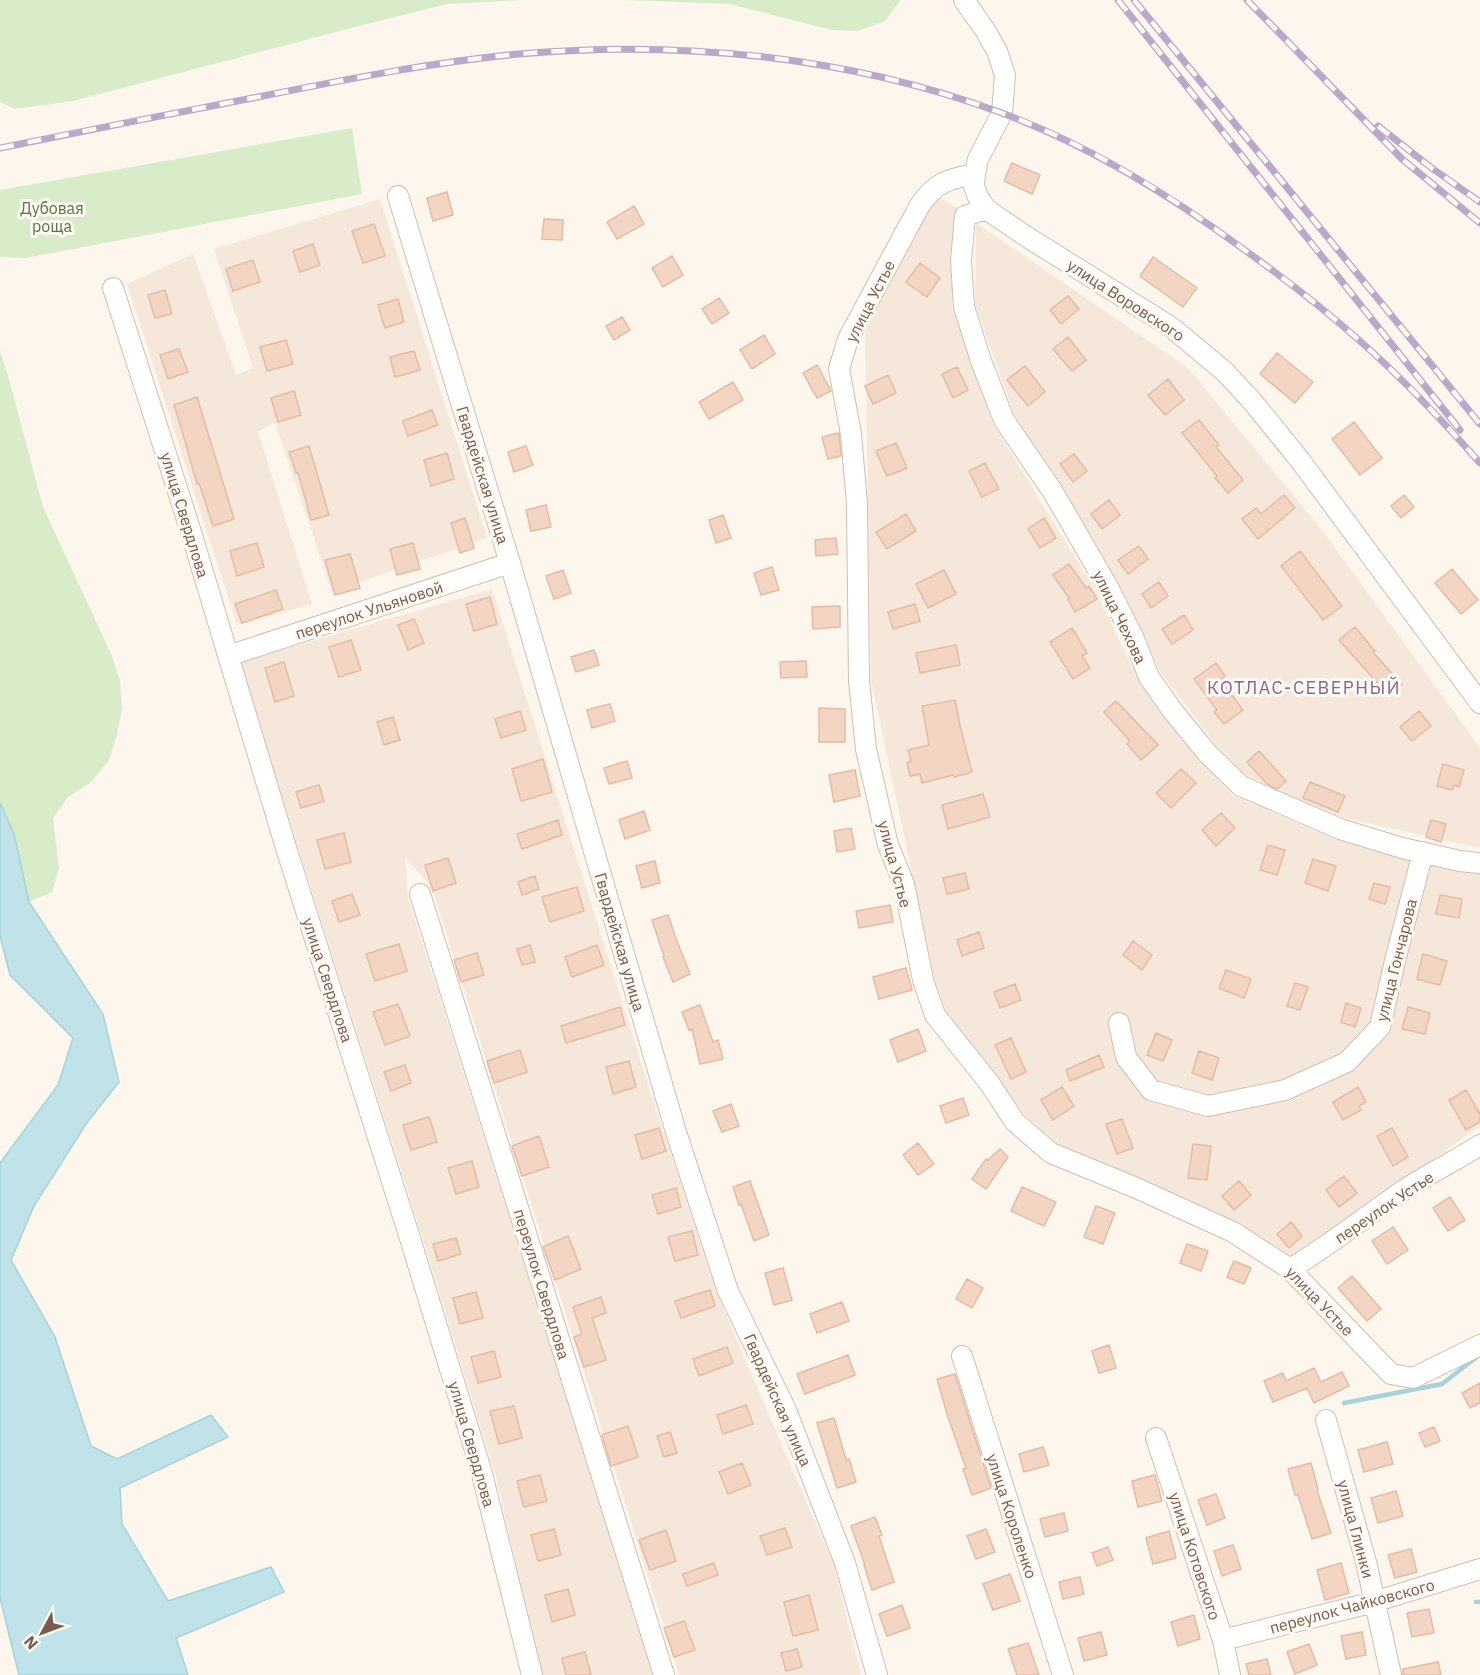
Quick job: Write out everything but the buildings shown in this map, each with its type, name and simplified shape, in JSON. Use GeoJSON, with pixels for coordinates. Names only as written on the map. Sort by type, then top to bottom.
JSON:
{"type":"FeatureCollection","features":[{"type":"Feature","properties":{"kind":"street"},"geometry":{"type":"LineString","coordinates":[[964,0],[997,51],[1005,75],[1002,113],[978,159],[975,174],[974,186],[986,209]]}},
{"type":"Feature","properties":{"kind":"street","name":"улица Устье"},"geometry":{"type":"LineString","coordinates":[[975,174],[956,177],[929,192],[848,339],[839,369],[851,434],[857,504],[859,681],[866,749],[888,844],[904,884],[922,980],[935,1016],[990,1084],[1015,1122],[1051,1154],[1134,1187],[1233,1232],[1290,1269],[1391,1374],[1413,1378],[1480,1345]]}},
{"type":"Feature","properties":{"kind":"street","name":"Гвардейская улица"},"geometry":{"type":"LineString","coordinates":[[398,196],[510,563],[665,1099],[728,1291],[786,1410],[845,1563],[877,1675]]}},
{"type":"Feature","properties":{"kind":"street","name":"улица Воровского"},"geometry":{"type":"LineString","coordinates":[[986,209],[1171,327],[1224,371],[1252,401],[1299,459],[1480,703]]}},
{"type":"Feature","properties":{"kind":"street","name":"улица Чехова"},"geometry":{"type":"LineString","coordinates":[[986,209],[965,216],[961,261],[964,307],[981,361],[1004,420],[1053,492],[1134,639],[1149,677],[1172,710],[1207,753],[1241,786],[1340,829],[1402,848],[1480,863]]}},
{"type":"Feature","properties":{"kind":"street","name":"улица Свердлова"},"geometry":{"type":"LineString","coordinates":[[113,288],[190,529],[287,851],[409,1235],[477,1459],[532,1675]]}},
{"type":"Feature","properties":{"kind":"street","name":"переулок Ульяновой"},"geometry":{"type":"LineString","coordinates":[[228,656],[510,563]]}},
{"type":"Feature","properties":{"kind":"street","name":"улица Гончарова"},"geometry":{"type":"LineString","coordinates":[[1119,1023],[1126,1057],[1151,1090],[1208,1106],[1285,1090],[1347,1062],[1380,1027],[1423,852]]}},
{"type":"Feature","properties":{"kind":"street","name":"переулок Свердлова"},"geometry":{"type":"LineString","coordinates":[[420,894],[664,1675]]}},
{"type":"Feature","properties":{"kind":"street","name":"переулок Устье"},"geometry":{"type":"LineString","coordinates":[[1290,1269],[1406,1188],[1480,1145]]}},
{"type":"Feature","properties":{"kind":"street","name":"улица Короленко"},"geometry":{"type":"LineString","coordinates":[[962,1356],[1063,1675]]}},
{"type":"Feature","properties":{"kind":"street","name":"улица Глинки"},"geometry":{"type":"LineString","coordinates":[[1326,1419],[1366,1562],[1391,1675]]}},
{"type":"Feature","properties":{"kind":"street","name":"улица Котовского"},"geometry":{"type":"LineString","coordinates":[[1156,1438],[1223,1640],[1230,1675]]}},
{"type":"Feature","properties":{"kind":"street","name":"переулок Чайковского"},"geometry":{"type":"LineString","coordinates":[[1223,1640],[1374,1602],[1480,1569]]}},
{"type":"Feature","properties":{"kind":"shaded area"},"geometry":{"type":"Polygon","coordinates":[[[936,195],[957,208],[952,307],[993,424],[1097,593],[1140,683],[1199,761],[1234,796],[1337,840],[1459,872],[1480,874],[1480,1126],[1290,1261],[1057,1143],[1024,1114],[946,1010],[934,977],[871,680],[865,333],[936,195]]]}},
{"type":"Feature","properties":{"kind":"shaded area"},"geometry":{"type":"Polygon","coordinates":[[[380,199],[487,538],[332,592],[275,422],[258,432],[312,604],[237,625],[127,284],[193,254],[236,375],[253,368],[214,249],[380,199]]]}},
{"type":"Feature","properties":{"kind":"shaded area"},"geometry":{"type":"Polygon","coordinates":[[[976,223],[1188,368],[1325,534],[1480,748],[1480,848],[1344,818],[1247,776],[1216,745],[1160,671],[1118,582],[1014,414],[975,304],[976,223]]]}},
{"type":"Feature","properties":{"kind":"shaded area"},"geometry":{"type":"Polygon","coordinates":[[[492,589],[654,1103],[717,1294],[834,1566],[861,1675],[679,1675],[432,888],[405,857],[408,898],[654,1675],[541,1675],[496,1477],[422,1236],[239,662],[492,589]]]}},
{"type":"Feature","properties":{"kind":"green space"},"geometry":{"type":"Polygon","coordinates":[[[0,0],[522,0],[447,4],[73,101],[15,109],[0,102],[0,0]]]}},
{"type":"Feature","properties":{"kind":"green space"},"geometry":{"type":"Polygon","coordinates":[[[625,0],[900,1],[885,21],[858,31],[832,30],[729,4],[625,0]]]}},
{"type":"Feature","properties":{"kind":"green space","name":"Дубовая роща"},"geometry":{"type":"Polygon","coordinates":[[[352,128],[362,194],[26,258],[0,257],[0,190],[352,128]]]}},
{"type":"Feature","properties":{"kind":"green space"},"geometry":{"type":"Polygon","coordinates":[[[0,350],[43,507],[112,656],[120,681],[122,709],[117,735],[108,762],[90,783],[68,797],[53,818],[59,868],[52,892],[29,902],[14,834],[0,803],[0,350]]]}},
{"type":"Feature","properties":{"kind":"water"},"geometry":{"type":"Polygon","coordinates":[[[0,803],[14,834],[29,902],[103,1014],[119,1082],[86,1124],[34,1206],[11,1260],[55,1337],[91,1446],[117,1459],[211,1415],[228,1437],[120,1488],[122,1524],[168,1601],[271,1567],[284,1592],[176,1638],[188,1675],[19,1675],[0,1598],[0,1163],[58,1085],[73,1038],[10,975],[0,936],[0,803]]]}},
{"type":"Feature","properties":{"kind":"waterway"},"geometry":{"type":"LineString","coordinates":[[1344,1403],[1442,1384],[1478,1356]]}},
{"type":"Feature","properties":{"kind":"railway"},"geometry":{"type":"LineString","coordinates":[[1118,0],[1460,430]]}},
{"type":"Feature","properties":{"kind":"railway"},"geometry":{"type":"LineString","coordinates":[[1134,0],[1480,424]]}},
{"type":"Feature","properties":{"kind":"railway"},"geometry":{"type":"LineString","coordinates":[[1247,0],[1402,159],[1480,223]]}},
{"type":"Feature","properties":{"kind":"railway"},"geometry":{"type":"LineString","coordinates":[[0,148],[359,77],[519,54],[580,50],[702,51],[823,65],[882,77],[941,93],[1032,125],[1096,155],[1188,210],[1275,272],[1346,329],[1407,385],[1480,463]]}},
{"type":"Feature","properties":{"kind":"railway"},"geometry":{"type":"LineString","coordinates":[[1378,126],[1480,202]]}},
{"type":"Feature","properties":{"kind":"district","name":"КОТЛАС-СЕВЕРНЫЙ"},"geometry":{"type":"Point","coordinates":[1304,687]}}]}
